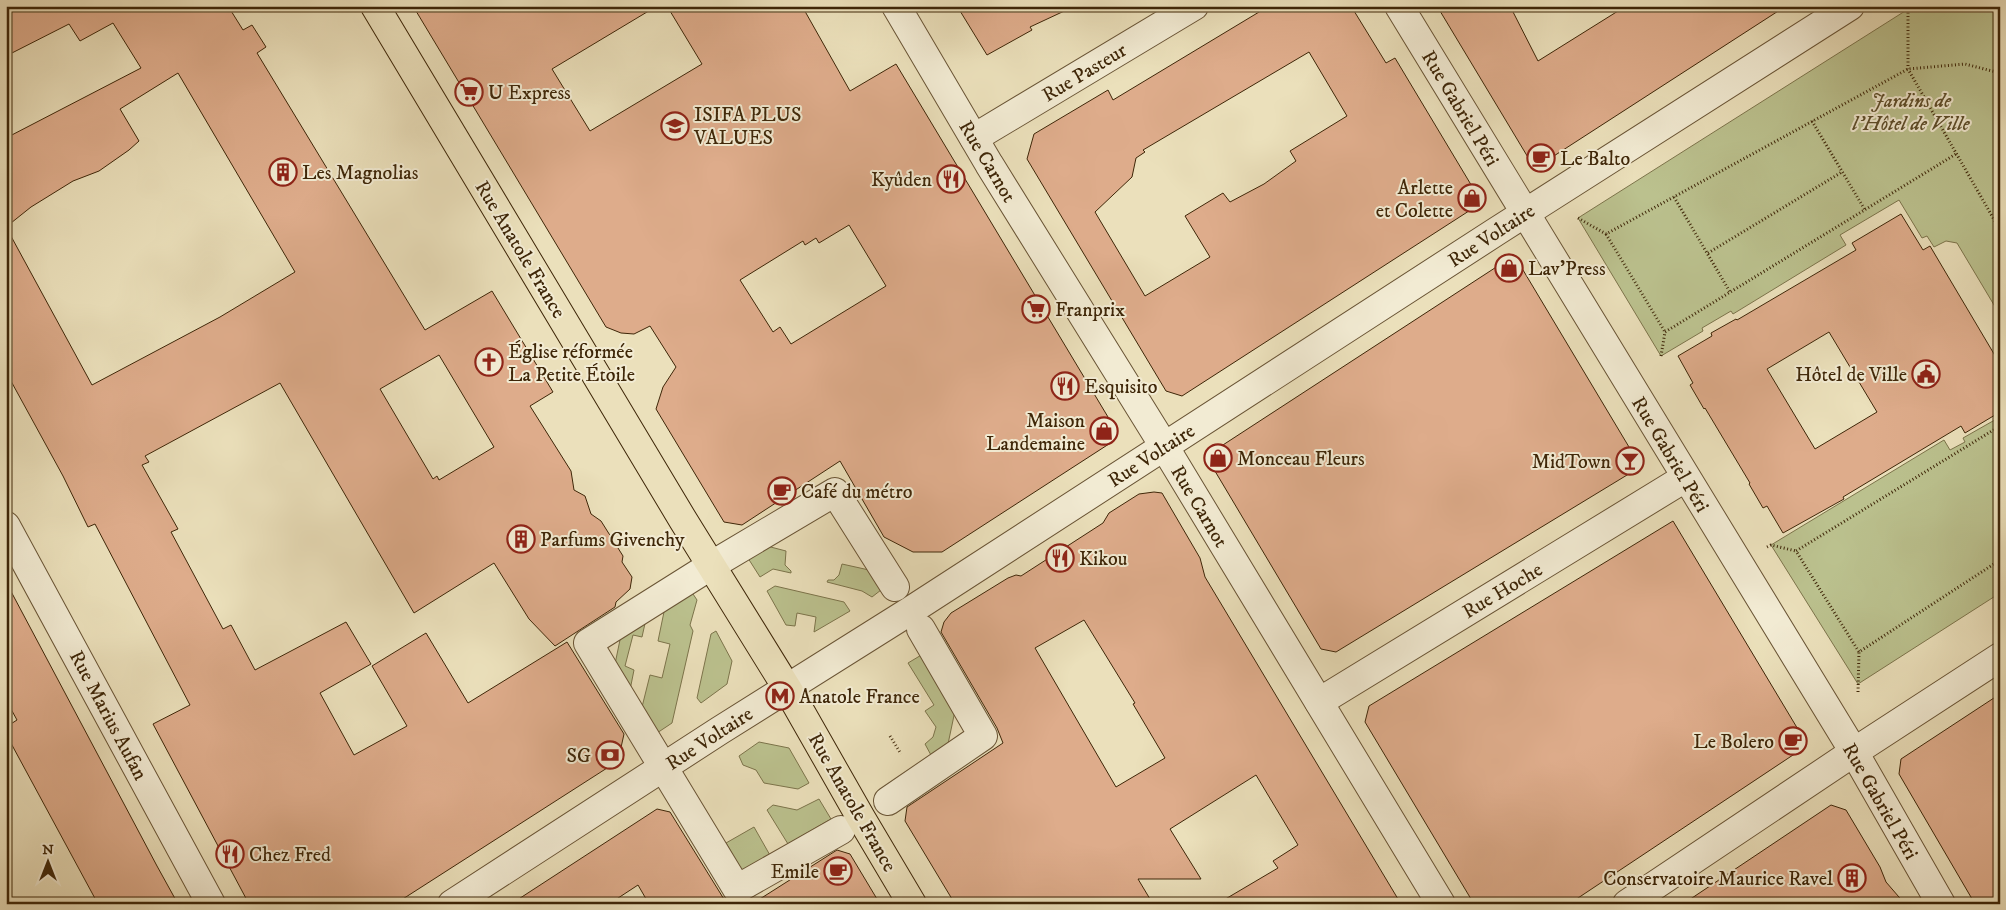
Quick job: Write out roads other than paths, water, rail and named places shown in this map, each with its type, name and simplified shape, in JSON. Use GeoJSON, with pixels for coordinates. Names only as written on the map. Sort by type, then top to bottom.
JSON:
{"type":"FeatureCollection","features":[{"type":"Feature","properties":{"kind":"main road","name":"Rue Anatole France"},"geometry":{"type":"LineString","coordinates":[[376,6],[678,512],[787,688],[912,904]]}},
{"type":"Feature","properties":{"kind":"street","name":"Rue Carnot"},"geometry":{"type":"LineString","coordinates":[[896,6],[974,138],[1164,446],[1440,904]]}},
{"type":"Feature","properties":{"kind":"street","name":"Rue Pasteur"},"geometry":{"type":"LineString","coordinates":[[974,138],[1194,6]]}},
{"type":"Feature","properties":{"kind":"street","name":"Rue Gabriel Péri"},"geometry":{"type":"LineString","coordinates":[[1399,6],[1685,478],[1854,752],[1941,904]]}},
{"type":"Feature","properties":{"kind":"street","name":"Rue Voltaire"},"geometry":{"type":"LineString","coordinates":[[452,904],[1850,6]]}},
{"type":"Feature","properties":{"kind":"street","name":"Rue Hoche"},"geometry":{"type":"LineString","coordinates":[[1319,702],[1685,478]]}},
{"type":"Feature","properties":{"kind":"street"},"geometry":{"type":"LineString","coordinates":[[841,830],[737,889],[588,643],[712,565],[835,492],[895,587]]}},
{"type":"Feature","properties":{"kind":"street","name":"Rue Marius Aufan"},"geometry":{"type":"LineString","coordinates":[[6,526],[211,904]]}},
{"type":"Feature","properties":{"kind":"street"},"geometry":{"type":"LineString","coordinates":[[888,801],[983,736],[921,629]]}},
{"type":"Feature","properties":{"kind":"street"},"geometry":{"type":"LineString","coordinates":[[1627,904],[2000,657]]}},
{"type":"Feature","properties":{"kind":"place","name":"U Express"},"geometry":{"type":"Point","coordinates":[469,92]}},
{"type":"Feature","properties":{"kind":"place","name":"ISIFA PLUS VALUES"},"geometry":{"type":"Point","coordinates":[675,126]}},
{"type":"Feature","properties":{"kind":"place","name":"Le Balto"},"geometry":{"type":"Point","coordinates":[1541,158]}},
{"type":"Feature","properties":{"kind":"place","name":"Les Magnolias"},"geometry":{"type":"Point","coordinates":[283,172]}},
{"type":"Feature","properties":{"kind":"place","name":"Kyûden"},"geometry":{"type":"Point","coordinates":[951,179]}},
{"type":"Feature","properties":{"kind":"place","name":"Arlette et Colette"},"geometry":{"type":"Point","coordinates":[1472,198]}},
{"type":"Feature","properties":{"kind":"place","name":"Lav'Press"},"geometry":{"type":"Point","coordinates":[1509,268]}},
{"type":"Feature","properties":{"kind":"place","name":"Franprix"},"geometry":{"type":"Point","coordinates":[1036,309]}},
{"type":"Feature","properties":{"kind":"place","name":"Église réformée La Petite Étoile"},"geometry":{"type":"Point","coordinates":[489,362]}},
{"type":"Feature","properties":{"kind":"place","name":"Hôtel de Ville"},"geometry":{"type":"Point","coordinates":[1926,374]}},
{"type":"Feature","properties":{"kind":"place","name":"Esquisito"},"geometry":{"type":"Point","coordinates":[1065,386]}},
{"type":"Feature","properties":{"kind":"place","name":"Maison Landemaine"},"geometry":{"type":"Point","coordinates":[1104,431]}},
{"type":"Feature","properties":{"kind":"place","name":"Monceau Fleurs"},"geometry":{"type":"Point","coordinates":[1218,458]}},
{"type":"Feature","properties":{"kind":"place","name":"MidTown"},"geometry":{"type":"Point","coordinates":[1630,461]}},
{"type":"Feature","properties":{"kind":"place","name":"Café du métro"},"geometry":{"type":"Point","coordinates":[782,491]}},
{"type":"Feature","properties":{"kind":"place","name":"Parfums Givenchy"},"geometry":{"type":"Point","coordinates":[521,539]}},
{"type":"Feature","properties":{"kind":"place","name":"Kikou"},"geometry":{"type":"Point","coordinates":[1060,558]}},
{"type":"Feature","properties":{"kind":"place","name":"Anatole France"},"geometry":{"type":"Point","coordinates":[780,696]}},
{"type":"Feature","properties":{"kind":"place","name":"Le Bolero"},"geometry":{"type":"Point","coordinates":[1793,741]}},
{"type":"Feature","properties":{"kind":"place","name":"SG"},"geometry":{"type":"Point","coordinates":[610,755]}},
{"type":"Feature","properties":{"kind":"place","name":"Chez Fred"},"geometry":{"type":"Point","coordinates":[230,854]}},
{"type":"Feature","properties":{"kind":"place","name":"Emile"},"geometry":{"type":"Point","coordinates":[838,871]}},
{"type":"Feature","properties":{"kind":"place","name":"Conservatoire Maurice Ravel"},"geometry":{"type":"Point","coordinates":[1852,878]}},
{"type":"Feature","properties":{"kind":"park label","name":"Jardins de l'Hôtel de Ville"},"geometry":{"type":"Point","coordinates":[1911,112]}}]}
